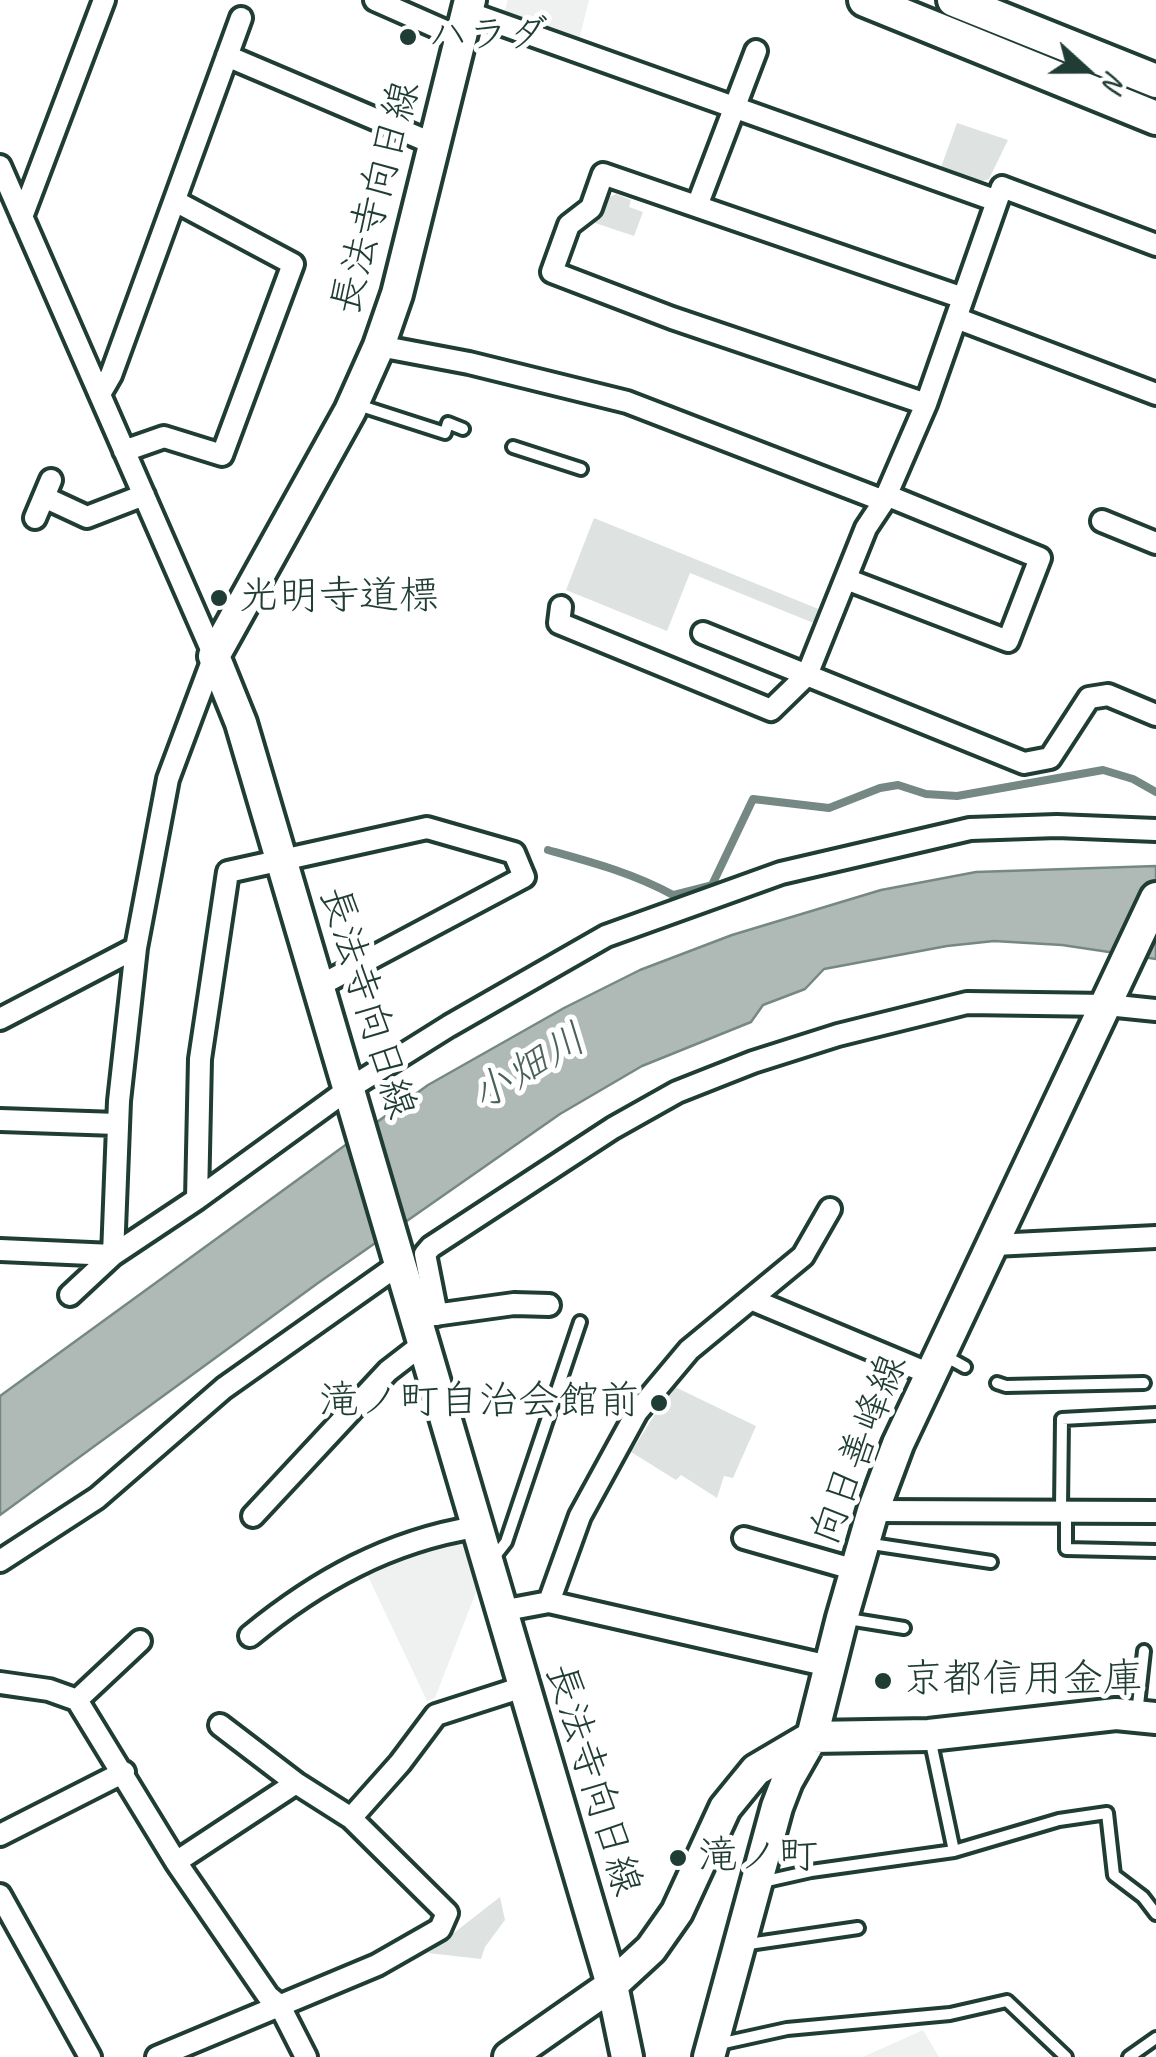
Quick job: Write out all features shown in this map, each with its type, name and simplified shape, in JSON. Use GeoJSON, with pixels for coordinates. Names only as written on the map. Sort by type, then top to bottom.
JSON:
{"type":"FeatureCollection","features":[{"type":"Feature","properties":{"kind":"main road"},"geometry":{"type":"LineString","coordinates":[[865,0],[1156,118]]}},
{"type":"Feature","properties":{"kind":"main road"},"geometry":{"type":"LineString","coordinates":[[954,0],[1156,82]]}},
{"type":"Feature","properties":{"kind":"main road","name":"長法寺向日線"},"geometry":{"type":"LineString","coordinates":[[466,17],[397,294],[379,346],[354,404],[214,656],[241,723],[402,1263],[425,1325],[476,1527],[612,1985],[627,2057]]}},
{"type":"Feature","properties":{"kind":"main road"},"geometry":{"type":"LineString","coordinates":[[1029,66],[1043,36]]}},
{"type":"Feature","properties":{"kind":"main road","name":"向日善峰線"},"geometry":{"type":"LineString","coordinates":[[711,2051],[782,1794],[812,1737],[873,1512],[898,1444],[945,1365],[994,1245],[1156,898]]}},
{"type":"Feature","properties":{"kind":"main road"},"geometry":{"type":"LineString","coordinates":[[510,2057],[612,1985],[651,1949],[677,1912],[725,1808],[756,1770],[812,1737],[930,1735],[1146,1716]]}},
{"type":"Feature","properties":{"kind":"street"},"geometry":{"type":"LineString","coordinates":[[22,217],[104,0]]}},
{"type":"Feature","properties":{"kind":"street"},"geometry":{"type":"LineString","coordinates":[[375,0],[466,17],[997,201]]}},
{"type":"Feature","properties":{"kind":"street"},"geometry":{"type":"LineString","coordinates":[[100,394],[111,376],[241,18]]}},
{"type":"Feature","properties":{"kind":"street"},"geometry":{"type":"LineString","coordinates":[[696,206],[756,50]]}},
{"type":"Feature","properties":{"kind":"street"},"geometry":{"type":"LineString","coordinates":[[227,56],[434,144]]}},
{"type":"Feature","properties":{"kind":"street"},"geometry":{"type":"LineString","coordinates":[[0,166],[214,656],[168,779],[136,948],[117,1124],[113,1255]]}},
{"type":"Feature","properties":{"kind":"street"},"geometry":{"type":"LineString","coordinates":[[926,404],[672,318],[552,272],[569,224],[591,208],[603,174],[960,308],[1156,394]]}},
{"type":"Feature","properties":{"kind":"street"},"geometry":{"type":"LineString","coordinates":[[561,607],[559,623],[771,710],[807,675],[866,528],[885,498],[926,404],[1002,186],[1156,244]]}},
{"type":"Feature","properties":{"kind":"street"},"geometry":{"type":"LineString","coordinates":[[124,451],[164,438],[222,454],[292,264],[174,201]]}},
{"type":"Feature","properties":{"kind":"street"},"geometry":{"type":"LineString","coordinates":[[379,346],[469,363],[627,402],[1040,558],[1008,641],[846,578]]}},
{"type":"Feature","properties":{"kind":"street"},"geometry":{"type":"LineString","coordinates":[[36,518],[48,488],[87,518],[144,495]]}},
{"type":"Feature","properties":{"kind":"street"},"geometry":{"type":"LineString","coordinates":[[1102,521],[1156,543]]}},
{"type":"Feature","properties":{"kind":"street"},"geometry":{"type":"LineString","coordinates":[[703,632],[1024,764],[1050,758],[1089,698],[1108,695],[1156,715]]}},
{"type":"Feature","properties":{"kind":"street"},"geometry":{"type":"LineString","coordinates":[[70,1294],[113,1255],[198,1199],[350,1088],[606,936],[781,873],[970,829],[1056,826],[1156,830]]}},
{"type":"Feature","properties":{"kind":"street"},"geometry":{"type":"LineString","coordinates":[[198,1199],[200,1059],[228,872],[427,828],[514,853],[524,877],[319,986]]}},
{"type":"Feature","properties":{"kind":"street"},"geometry":{"type":"LineString","coordinates":[[0,1019],[136,948]]}},
{"type":"Feature","properties":{"kind":"street"},"geometry":{"type":"LineString","coordinates":[[253,1516],[388,1372],[425,1325],[426,1254],[431,1247],[613,1128],[678,1092],[838,1035],[967,1003],[1111,996],[1156,1010]]}},
{"type":"Feature","properties":{"kind":"street"},"geometry":{"type":"LineString","coordinates":[[0,1120],[117,1124]]}},
{"type":"Feature","properties":{"kind":"street"},"geometry":{"type":"LineString","coordinates":[[549,1602],[584,1506],[637,1412],[690,1350],[803,1256],[830,1209]]}},
{"type":"Feature","properties":{"kind":"street"},"geometry":{"type":"LineString","coordinates":[[994,1245],[1086,1232],[1156,1237]]}},
{"type":"Feature","properties":{"kind":"street"},"geometry":{"type":"LineString","coordinates":[[0,1250],[113,1255]]}},
{"type":"Feature","properties":{"kind":"street"},"geometry":{"type":"LineString","coordinates":[[0,1560],[97,1498],[224,1388],[402,1263]]}},
{"type":"Feature","properties":{"kind":"street"},"geometry":{"type":"LineString","coordinates":[[753,1300],[945,1365]]}},
{"type":"Feature","properties":{"kind":"street"},"geometry":{"type":"LineString","coordinates":[[425,1325],[514,1304],[548,1305]]}},
{"type":"Feature","properties":{"kind":"street"},"geometry":{"type":"LineString","coordinates":[[873,1512],[1156,1512]]}},
{"type":"Feature","properties":{"kind":"street"},"geometry":{"type":"LineString","coordinates":[[250,1636],[299,1597],[355,1565],[415,1541],[476,1527]]}},
{"type":"Feature","properties":{"kind":"street"},"geometry":{"type":"LineString","coordinates":[[744,1538],[860,1557]]}},
{"type":"Feature","properties":{"kind":"street"},"geometry":{"type":"LineString","coordinates":[[500,1610],[549,1602],[830,1666]]}},
{"type":"Feature","properties":{"kind":"street"},"geometry":{"type":"LineString","coordinates":[[77,1700],[140,1641]]}},
{"type":"Feature","properties":{"kind":"street"},"geometry":{"type":"LineString","coordinates":[[0,1683],[50,1690],[77,1700],[176,1862],[268,1996],[280,2006],[306,2057]]}},
{"type":"Feature","properties":{"kind":"street"},"geometry":{"type":"LineString","coordinates":[[351,1818],[400,1763],[436,1714],[523,1688]]}},
{"type":"Feature","properties":{"kind":"street"},"geometry":{"type":"LineString","coordinates":[[157,2057],[377,1965],[440,1929],[448,1913],[351,1818],[296,1783],[220,1725]]}},
{"type":"Feature","properties":{"kind":"street"},"geometry":{"type":"LineString","coordinates":[[0,1834],[124,1772]]}},
{"type":"Feature","properties":{"kind":"street"},"geometry":{"type":"LineString","coordinates":[[176,1862],[296,1783]]}},
{"type":"Feature","properties":{"kind":"street"},"geometry":{"type":"LineString","coordinates":[[0,1895],[90,2057]]}},
{"type":"Feature","properties":{"kind":"lane"},"geometry":{"type":"LineString","coordinates":[[354,404],[445,433],[448,422],[463,428]]}},
{"type":"Feature","properties":{"kind":"lane"},"geometry":{"type":"LineString","coordinates":[[513,447],[581,469]]}},
{"type":"Feature","properties":{"kind":"lane"},"geometry":{"type":"LineString","coordinates":[[487,1564],[506,1542],[580,1322]]}},
{"type":"Feature","properties":{"kind":"lane"},"geometry":{"type":"LineString","coordinates":[[997,1383],[1144,1383]]}},
{"type":"Feature","properties":{"kind":"lane"},"geometry":{"type":"LineString","coordinates":[[1156,1414],[1062,1420],[1066,1549],[1156,1551]]}},
{"type":"Feature","properties":{"kind":"lane"},"geometry":{"type":"LineString","coordinates":[[860,1557],[992,1562]]}},
{"type":"Feature","properties":{"kind":"lane"},"geometry":{"type":"LineString","coordinates":[[842,1618],[904,1628]]}},
{"type":"Feature","properties":{"kind":"lane"},"geometry":{"type":"LineString","coordinates":[[1144,1651],[1146,1716]]}},
{"type":"Feature","properties":{"kind":"lane"},"geometry":{"type":"LineString","coordinates":[[930,1735],[954,1851]]}},
{"type":"Feature","properties":{"kind":"lane"},"geometry":{"type":"LineString","coordinates":[[758,1883],[811,1871],[954,1851],[1059,1820],[1107,1813],[1114,1876],[1144,1897],[1156,1914]]}},
{"type":"Feature","properties":{"kind":"lane"},"geometry":{"type":"LineString","coordinates":[[1144,1897],[1156,1893]]}},
{"type":"Feature","properties":{"kind":"lane"},"geometry":{"type":"LineString","coordinates":[[741,1945],[858,1928]]}},
{"type":"Feature","properties":{"kind":"lane"},"geometry":{"type":"LineString","coordinates":[[711,2051],[787,2029],[950,2014],[1007,2001],[1066,2057]]}},
{"type":"Feature","properties":{"kind":"lane"},"geometry":{"type":"LineString","coordinates":[[1129,2057],[1156,2038]]}},
{"type":"Feature","properties":{"kind":"shaded area"},"geometry":{"type":"Polygon","coordinates":[[[508,0],[589,0],[578,44],[503,16],[508,0]]]}},
{"type":"Feature","properties":{"kind":"shaded area"},"geometry":{"type":"Polygon","coordinates":[[[957,123],[1008,140],[989,179],[971,184],[939,173],[957,123]]]}},
{"type":"Feature","properties":{"kind":"shaded area"},"geometry":{"type":"Polygon","coordinates":[[[616,194],[631,200],[629,207],[643,212],[634,236],[595,223],[603,200],[616,194]]]}},
{"type":"Feature","properties":{"kind":"shaded area"},"geometry":{"type":"Polygon","coordinates":[[[594,518],[821,610],[816,624],[690,573],[667,631],[566,590],[594,518]]]}},
{"type":"Feature","properties":{"kind":"shaded area"},"geometry":{"type":"Polygon","coordinates":[[[673,1386],[756,1426],[733,1478],[724,1476],[717,1498],[681,1475],[676,1480],[631,1452],[673,1386]]]}},
{"type":"Feature","properties":{"kind":"shaded area"},"geometry":{"type":"Polygon","coordinates":[[[462,1536],[478,1587],[435,1698],[427,1701],[365,1570],[462,1536]]]}},
{"type":"Feature","properties":{"kind":"shaded area"},"geometry":{"type":"Polygon","coordinates":[[[500,1897],[505,1920],[481,1959],[428,1953],[500,1897]]]}},
{"type":"Feature","properties":{"kind":"shaded area"},"geometry":{"type":"Polygon","coordinates":[[[923,2030],[939,2057],[863,2057],[923,2030]]]}},
{"type":"Feature","properties":{"kind":"water","name":"小畑川"},"geometry":{"type":"Polygon","coordinates":[[[1156,866],[1156,959],[1062,945],[994,941],[824,969],[805,989],[763,1005],[751,1022],[642,1066],[560,1114],[318,1283],[0,1515],[0,1396],[428,1085],[564,1008],[640,970],[732,935],[881,890],[976,872],[1156,866]]]}},
{"type":"Feature","properties":{"kind":"waterway"},"geometry":{"type":"LineString","coordinates":[[548,850],[627,874],[673,895],[712,885],[753,799],[829,808],[898,785],[926,794],[957,796],[1103,770],[1133,779],[1156,792]]}},
{"type":"Feature","properties":{"kind":"place","name":"ハラダ"},"geometry":{"type":"Point","coordinates":[408,37]}},
{"type":"Feature","properties":{"kind":"place","name":"光明寺道標"},"geometry":{"type":"Point","coordinates":[219,598]}},
{"type":"Feature","properties":{"kind":"place","name":"滝ノ町自治会館前"},"geometry":{"type":"Point","coordinates":[659,1403]}},
{"type":"Feature","properties":{"kind":"place","name":"京都信用金庫"},"geometry":{"type":"Point","coordinates":[883,1681]}},
{"type":"Feature","properties":{"kind":"place","name":"滝ノ町"},"geometry":{"type":"Point","coordinates":[678,1858]}}]}
